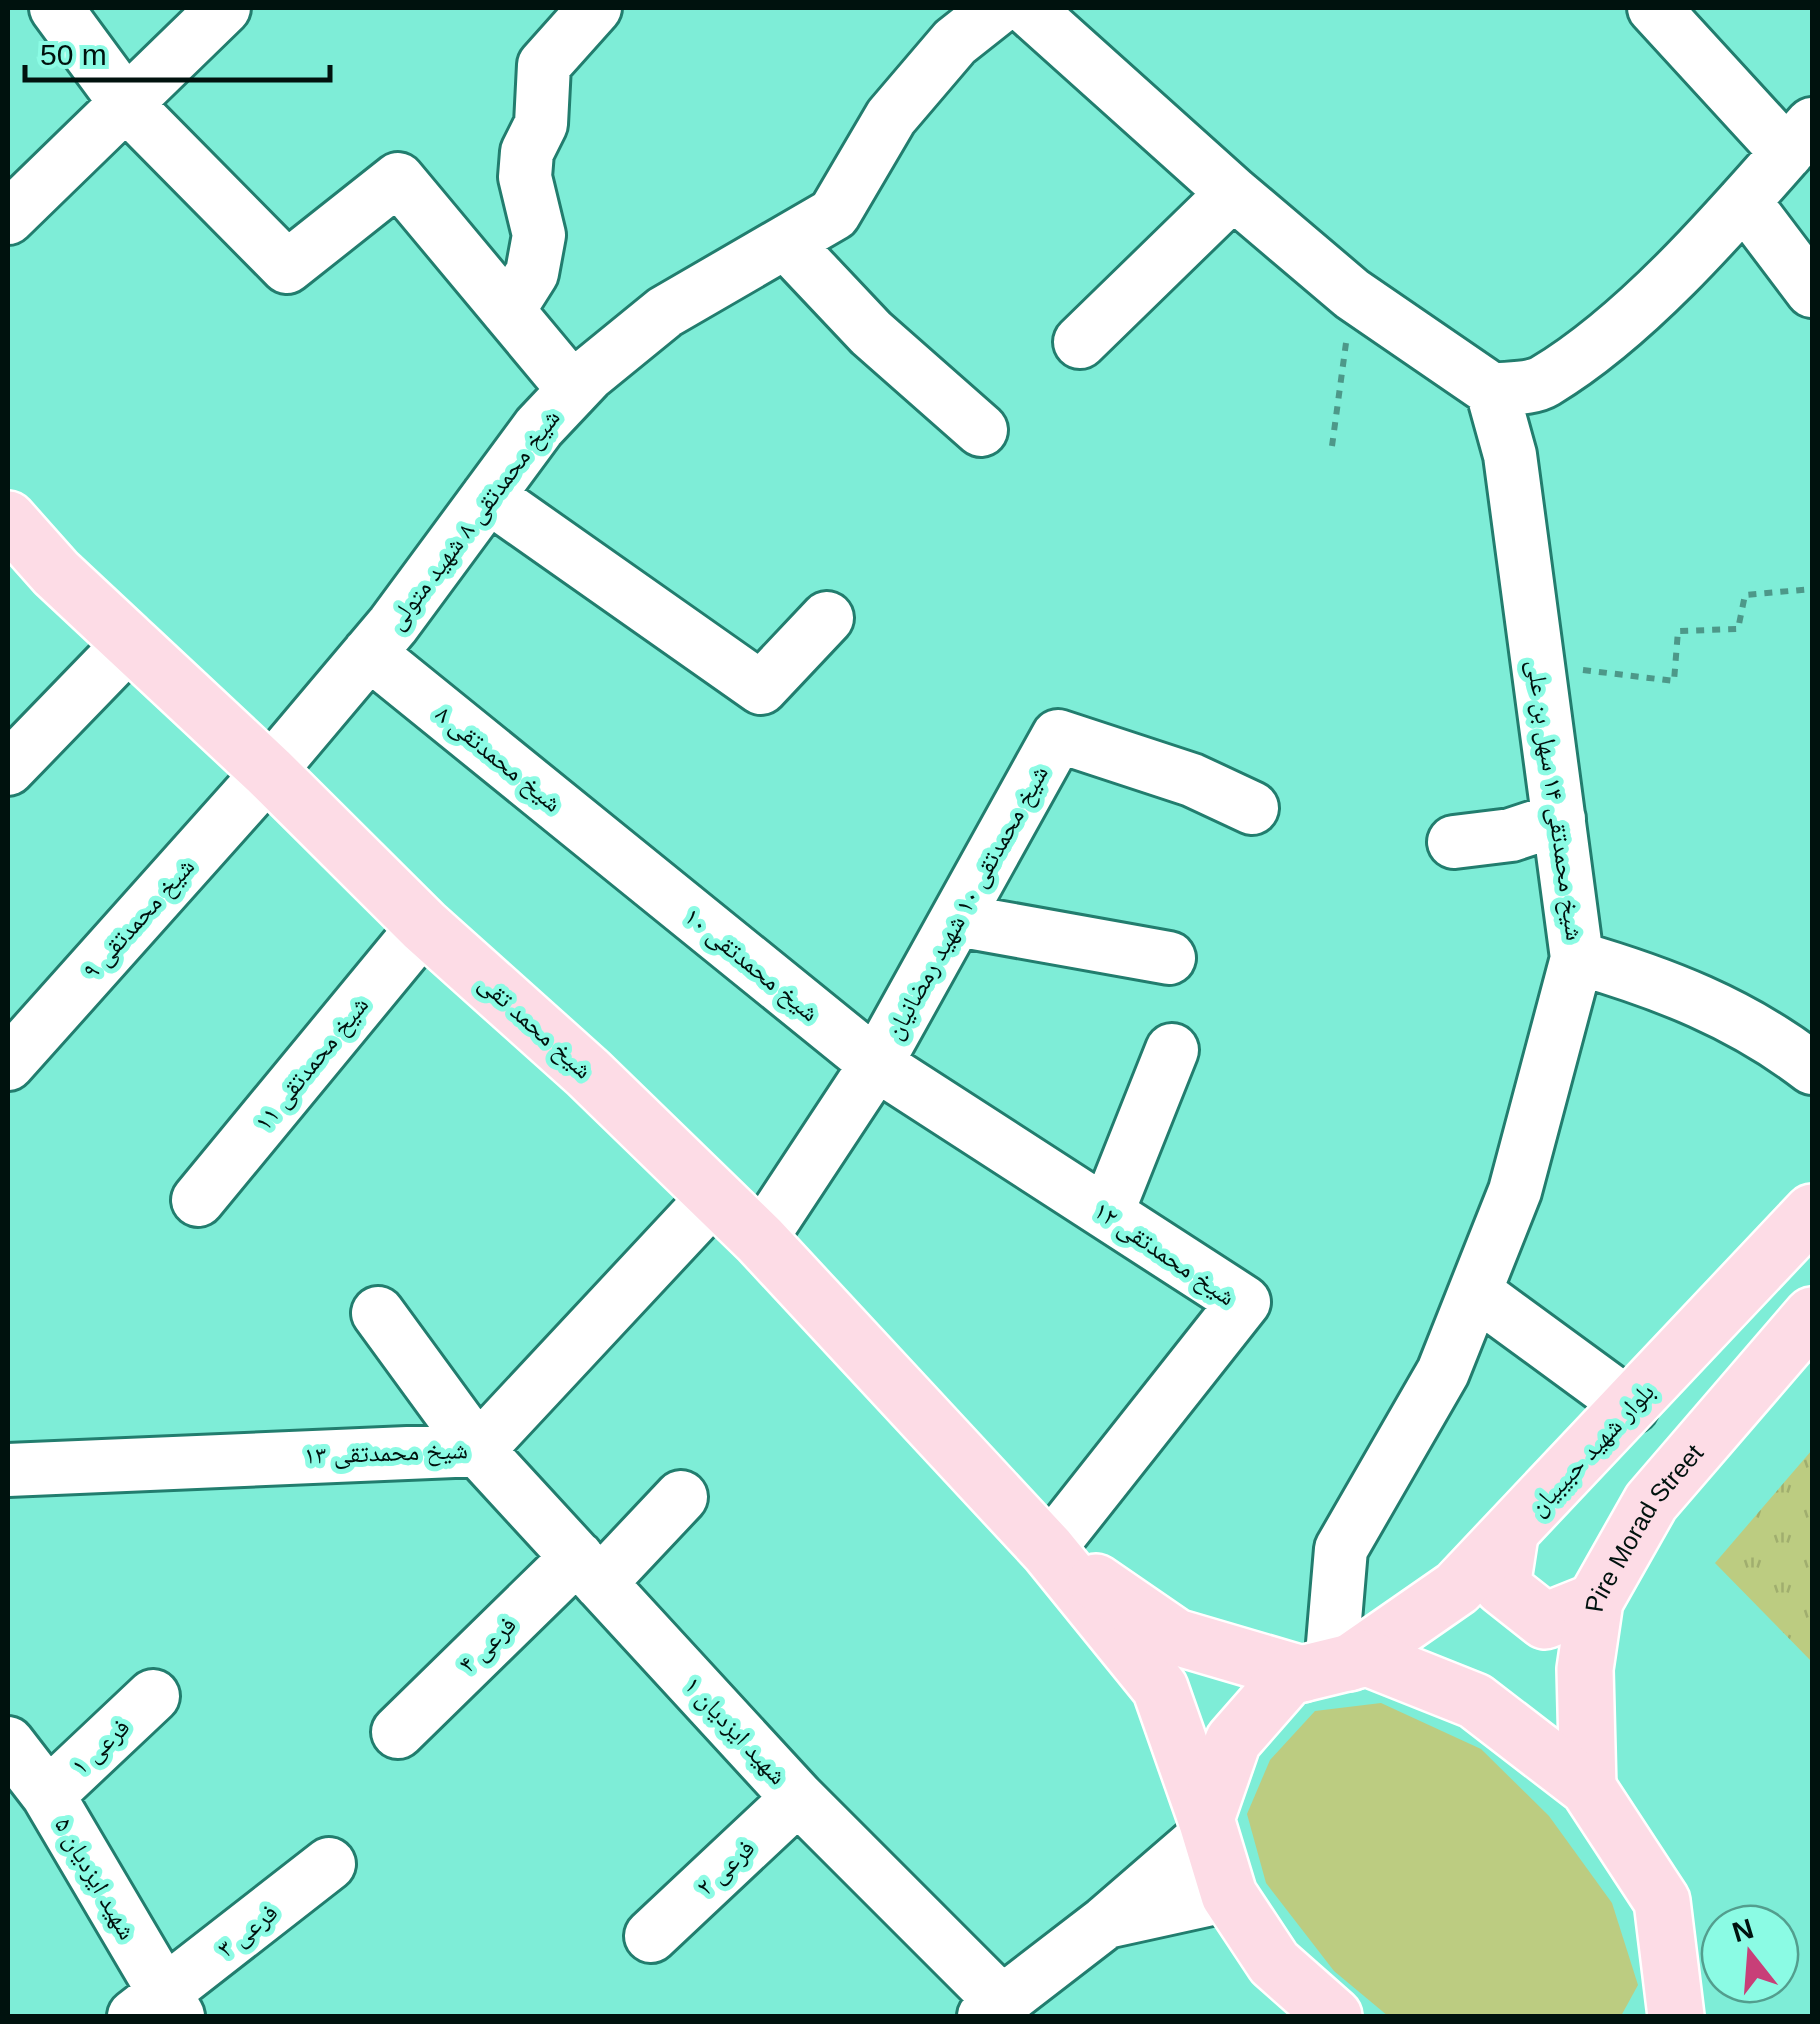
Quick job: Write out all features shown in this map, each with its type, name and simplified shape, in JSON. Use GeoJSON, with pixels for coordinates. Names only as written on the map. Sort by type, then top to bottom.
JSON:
{"type":"FeatureCollection","features":[{"type":"Feature","properties":{"kind":"main road","name":"شیخ محمد تقی"},"geometry":{"type":"LineString","coordinates":[[8,519],[56,573],[269,772],[424,926],[588,1074],[760,1240],[1048,1550]]}},
{"type":"Feature","properties":{"kind":"main road","name":"بلوار شهید حبیبیان"},"geometry":{"type":"LineString","coordinates":[[1208,1826],[1233,1742],[1289,1677],[1327,1668],[1458,1588],[1812,1212]]}},
{"type":"Feature","properties":{"kind":"main road","name":"Pire Morad Street"},"geometry":{"type":"LineString","coordinates":[[1588,1788],[1585,1669],[1595,1601],[1651,1502],[1812,1315]]}},
{"type":"Feature","properties":{"kind":"main road"},"geometry":{"type":"LineString","coordinates":[[1510,1535],[1502,1588],[1545,1620],[1595,1601]]}},
{"type":"Feature","properties":{"kind":"main road"},"geometry":{"type":"LineString","coordinates":[[1048,1550],[1176,1637],[1327,1668],[1367,1658],[1474,1701],[1588,1788],[1662,1901],[1671,2007]]}},
{"type":"Feature","properties":{"kind":"main road"},"geometry":{"type":"LineString","coordinates":[[1048,1550],[1160,1688],[1229,1895],[1274,1963],[1334,2016]]}},
{"type":"Feature","properties":{"kind":"main road"},"geometry":{"type":"LineString","coordinates":[[1274,1963],[1284,2016]]}},
{"type":"Feature","properties":{"kind":"street"},"geometry":{"type":"LineString","coordinates":[[56,8],[128,106],[287,268],[398,179],[574,390]]}},
{"type":"Feature","properties":{"kind":"street"},"geometry":{"type":"LineString","coordinates":[[8,218],[128,106],[224,8]]}},
{"type":"Feature","properties":{"kind":"street"},"geometry":{"type":"LineString","coordinates":[[508,311],[532,273],[539,235],[525,177],[527,152],[541,124],[544,65],[595,8]]}},
{"type":"Feature","properties":{"kind":"street","name":"شیخ محمدتقی ۸ شهید متولی"},"geometry":{"type":"LineString","coordinates":[[269,772],[370,653],[539,427],[574,390],[664,312],[834,214],[891,118],[954,42],[998,8]]}},
{"type":"Feature","properties":{"kind":"street"},"geometry":{"type":"LineString","coordinates":[[1027,8],[1232,193],[1352,294],[1492,390],[1542,384],[1620,322],[1715,236],[1800,138],[1654,8]]}},
{"type":"Feature","properties":{"kind":"street"},"geometry":{"type":"LineString","coordinates":[[1080,342],[1232,193]]}},
{"type":"Feature","properties":{"kind":"street"},"geometry":{"type":"LineString","coordinates":[[1744,201],[1812,291]]}},
{"type":"Feature","properties":{"kind":"street"},"geometry":{"type":"LineString","coordinates":[[787,244],[871,334],[981,430]]}},
{"type":"Feature","properties":{"kind":"street","name":"شیخ محمدتقی ۱۴ سهل بن علی"},"geometry":{"type":"LineString","coordinates":[[1327,1668],[1341,1549],[1443,1372],[1475,1292],[1515,1191],[1577,958],[1510,455],[1492,390]]}},
{"type":"Feature","properties":{"kind":"street"},"geometry":{"type":"LineString","coordinates":[[488,496],[761,688],[827,618]]}},
{"type":"Feature","properties":{"kind":"street"},"geometry":{"type":"LineString","coordinates":[[8,769],[132,642]]}},
{"type":"Feature","properties":{"kind":"street","name":"شیخ محمدتقی ۸"},"geometry":{"type":"LineString","coordinates":[[370,653],[628,863]]}},
{"type":"Feature","properties":{"kind":"street","name":"شیخ محمدتقی ۱۰ شهید رمضانیان"},"geometry":{"type":"LineString","coordinates":[[760,1240],[876,1064],[1058,736],[1192,780],[1252,808]]}},
{"type":"Feature","properties":{"kind":"street","name":"شیخ محمدتقی ۹"},"geometry":{"type":"LineString","coordinates":[[8,1064],[269,772]]}},
{"type":"Feature","properties":{"kind":"street"},"geometry":{"type":"LineString","coordinates":[[1454,842],[1511,835],[1558,819]]}},
{"type":"Feature","properties":{"kind":"street","name":"شیخ محمدتقی ۱۰"},"geometry":{"type":"LineString","coordinates":[[628,863],[876,1064]]}},
{"type":"Feature","properties":{"kind":"street"},"geometry":{"type":"LineString","coordinates":[[956,920],[1169,958]]}},
{"type":"Feature","properties":{"kind":"street","name":"شیخ محمدتقی ۱۱"},"geometry":{"type":"LineString","coordinates":[[198,1200],[424,926]]}},
{"type":"Feature","properties":{"kind":"street"},"geometry":{"type":"LineString","coordinates":[[1577,958],[1667,984],[1769,1034],[1812,1068]]}},
{"type":"Feature","properties":{"kind":"street"},"geometry":{"type":"LineString","coordinates":[[1107,1214],[1172,1050]]}},
{"type":"Feature","properties":{"kind":"street","name":"شیخ محمدتقی ۱۲"},"geometry":{"type":"LineString","coordinates":[[876,1064],[1244,1302],[1048,1550]]}},
{"type":"Feature","properties":{"kind":"street","name":"شیخ محمدتقی ۱۳"},"geometry":{"type":"LineString","coordinates":[[8,1470],[478,1450],[714,1196]]}},
{"type":"Feature","properties":{"kind":"street"},"geometry":{"type":"LineString","coordinates":[[1475,1292],[1632,1407]]}},
{"type":"Feature","properties":{"kind":"street","name":"شهید ایزدیان ۱"},"geometry":{"type":"LineString","coordinates":[[378,1313],[478,1450],[993,2009]]}},
{"type":"Feature","properties":{"kind":"street"},"geometry":{"type":"LineString","coordinates":[[588,1570],[681,1497]]}},
{"type":"Feature","properties":{"kind":"street","name":"فرعی ۴"},"geometry":{"type":"LineString","coordinates":[[398,1732],[588,1570]]}},
{"type":"Feature","properties":{"kind":"street","name":"فرعی ۱"},"geometry":{"type":"LineString","coordinates":[[48,1795],[153,1696]]}},
{"type":"Feature","properties":{"kind":"street","name":"شهید ایزدیان ۵"},"geometry":{"type":"LineString","coordinates":[[8,1743],[48,1795],[159,2010]]}},
{"type":"Feature","properties":{"kind":"street","name":"فرعی ۲"},"geometry":{"type":"LineString","coordinates":[[651,1936],[798,1798]]}},
{"type":"Feature","properties":{"kind":"street"},"geometry":{"type":"LineString","coordinates":[[993,2009],[1106,1922],[1208,1826]]}},
{"type":"Feature","properties":{"kind":"street","name":"فرعی ۳"},"geometry":{"type":"LineString","coordinates":[[159,2010],[329,1864]]}},
{"type":"Feature","properties":{"kind":"street"},"geometry":{"type":"LineString","coordinates":[[1106,1922],[1229,1895]]}},
{"type":"Feature","properties":{"kind":"path"},"geometry":{"type":"LineString","coordinates":[[1332,446],[1352,294]]}},
{"type":"Feature","properties":{"kind":"path"},"geometry":{"type":"LineString","coordinates":[[1538,665],[1674,681],[1678,631],[1738,629],[1744,595],[1812,588]]}},
{"type":"Feature","properties":{"kind":"green space"},"geometry":{"type":"Polygon","coordinates":[[[1812,1450],[1812,1662],[1715,1563],[1812,1450]]]}},
{"type":"Feature","properties":{"kind":"green space"},"geometry":{"type":"Polygon","coordinates":[[[1381,1703],[1481,1749],[1549,1816],[1612,1903],[1638,1985],[1621,2016],[1388,2016],[1334,1971],[1266,1883],[1247,1814],[1270,1760],[1315,1711],[1381,1703]]]}}]}
